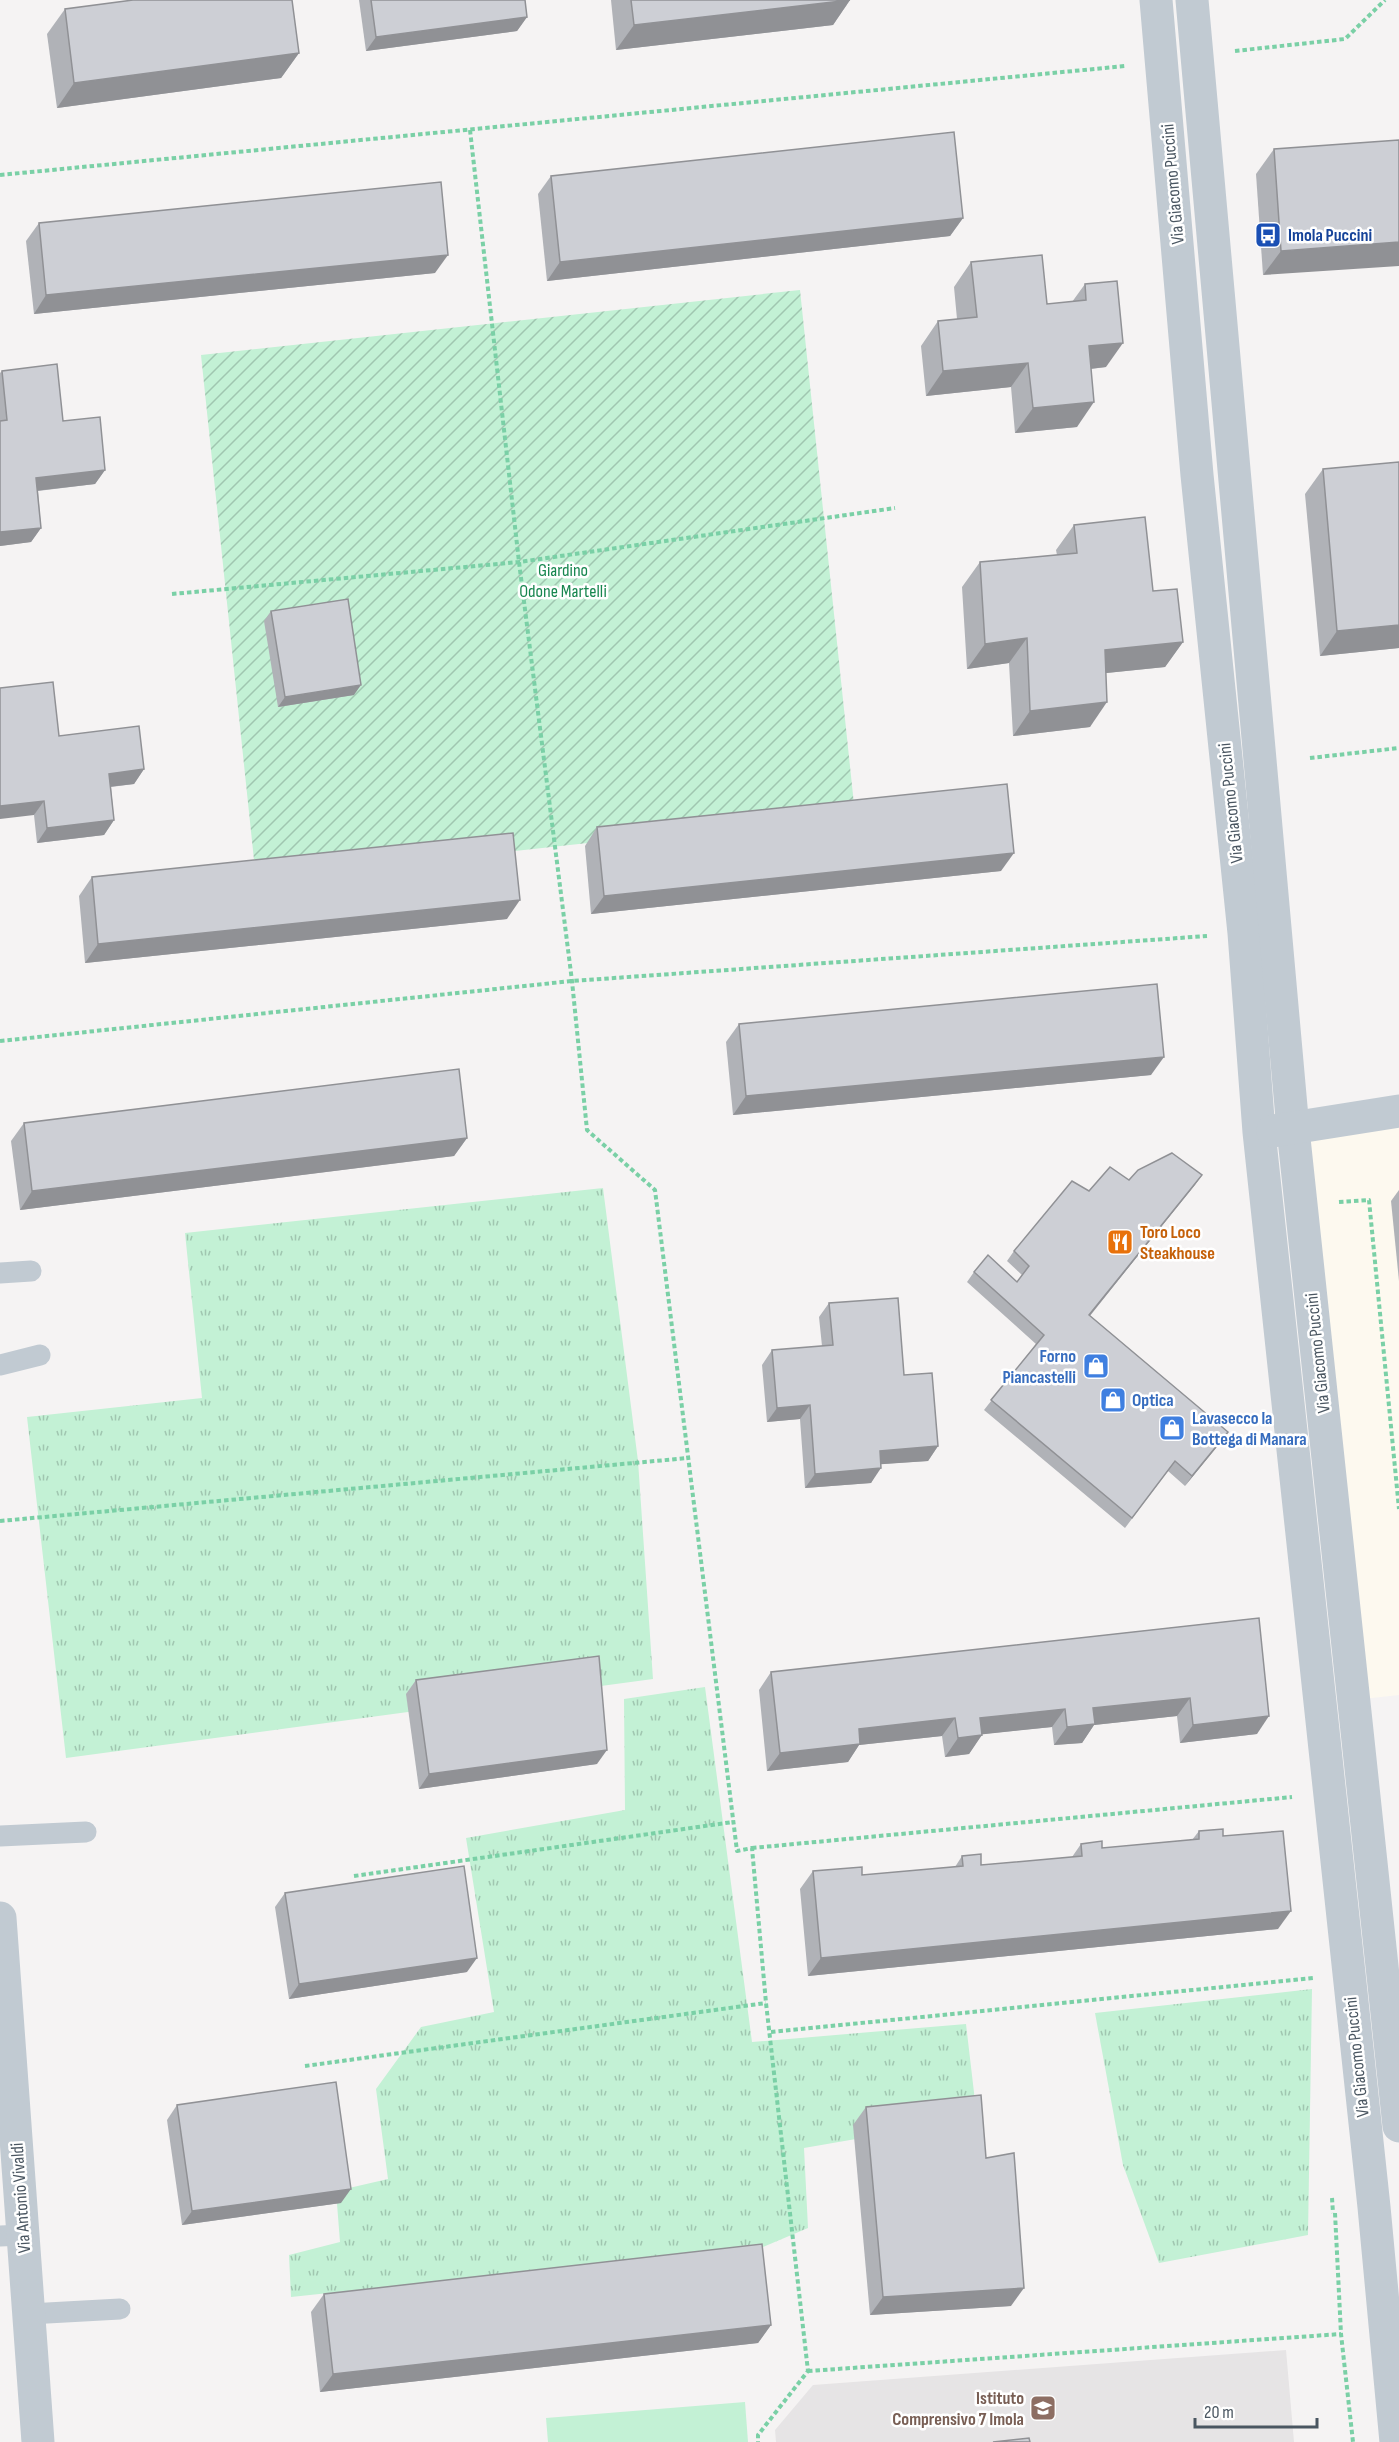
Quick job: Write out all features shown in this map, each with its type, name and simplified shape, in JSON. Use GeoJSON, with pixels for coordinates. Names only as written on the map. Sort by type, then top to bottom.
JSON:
{"type":"FeatureCollection","features":[{"type":"Feature","properties":{"kind":"street","name":"Via Giacomo Puccini"},"geometry":{"type":"LineString","coordinates":[[1156,0],[1197,475],[1244,933],[1259,1132],[1305,1580],[1391,2307],[1396,2442]]}},
{"type":"Feature","properties":{"kind":"street","name":"Via Giacomo Puccini"},"geometry":{"type":"LineString","coordinates":[[1192,0],[1293,1129],[1399,2126]]}},
{"type":"Feature","properties":{"kind":"street"},"geometry":{"type":"LineString","coordinates":[[1188,367],[1226,363]]}},
{"type":"Feature","properties":{"kind":"street"},"geometry":{"type":"LineString","coordinates":[[1197,475],[1235,473]]}},
{"type":"Feature","properties":{"kind":"street"},"geometry":{"type":"LineString","coordinates":[[1259,1132],[1293,1129],[1399,1111]]}},
{"type":"Feature","properties":{"kind":"street"},"geometry":{"type":"LineString","coordinates":[[1305,1580],[1342,1577]]}},
{"type":"Feature","properties":{"kind":"street"},"geometry":{"type":"LineString","coordinates":[[1317,1672],[1350,1668]]}},
{"type":"Feature","properties":{"kind":"street","name":"Via Antonio Vivaldi"},"geometry":{"type":"LineString","coordinates":[[0,1918],[12,2236],[29,2314],[38,2442]]}},
{"type":"Feature","properties":{"kind":"lane"},"geometry":{"type":"LineString","coordinates":[[0,1273],[31,1271]]}},
{"type":"Feature","properties":{"kind":"lane"},"geometry":{"type":"LineString","coordinates":[[0,1365],[40,1355]]}},
{"type":"Feature","properties":{"kind":"lane"},"geometry":{"type":"LineString","coordinates":[[0,1836],[86,1832]]}},
{"type":"Feature","properties":{"kind":"lane"},"geometry":{"type":"LineString","coordinates":[[29,2314],[120,2309]]}},
{"type":"Feature","properties":{"kind":"path"},"geometry":{"type":"LineString","coordinates":[[1198,54],[1344,39],[1385,0]]}},
{"type":"Feature","properties":{"kind":"path"},"geometry":{"type":"LineString","coordinates":[[0,175],[1132,65]]}},
{"type":"Feature","properties":{"kind":"path"},"geometry":{"type":"LineString","coordinates":[[470,130],[519,562],[572,981],[587,1130],[655,1190],[737,1851],[1301,1796]]}},
{"type":"Feature","properties":{"kind":"path"},"geometry":{"type":"LineString","coordinates":[[172,594],[519,562],[895,508]]}},
{"type":"Feature","properties":{"kind":"path"},"geometry":{"type":"LineString","coordinates":[[1310,758],[1399,748]]}},
{"type":"Feature","properties":{"kind":"path"},"geometry":{"type":"LineString","coordinates":[[0,1041],[572,981],[1218,935]]}},
{"type":"Feature","properties":{"kind":"path"},"geometry":{"type":"LineString","coordinates":[[1333,1202],[1369,1200],[1399,1509]]}},
{"type":"Feature","properties":{"kind":"path"},"geometry":{"type":"LineString","coordinates":[[0,1521],[688,1458]]}},
{"type":"Feature","properties":{"kind":"path"},"geometry":{"type":"LineString","coordinates":[[354,1876],[733,1822]]}},
{"type":"Feature","properties":{"kind":"path"},"geometry":{"type":"LineString","coordinates":[[752,1848],[766,2003],[808,2371],[758,2435],[758,2442]]}},
{"type":"Feature","properties":{"kind":"path"},"geometry":{"type":"LineString","coordinates":[[771,2032],[1320,1977]]}},
{"type":"Feature","properties":{"kind":"path"},"geometry":{"type":"LineString","coordinates":[[304,2066],[766,2003]]}},
{"type":"Feature","properties":{"kind":"path"},"geometry":{"type":"LineString","coordinates":[[808,2371],[1341,2334]]}},
{"type":"Feature","properties":{"kind":"shaded area"},"geometry":{"type":"Polygon","coordinates":[[[1399,1116],[1399,1695],[1354,1700],[1301,1125],[1399,1116]]]}},
{"type":"Feature","properties":{"kind":"shaded area","name":"Istituto Comprensivo 7 Imola"},"geometry":{"type":"Polygon","coordinates":[[[1286,2350],[1294,2442],[776,2442],[775,2430],[813,2385],[1286,2350]]]}},
{"type":"Feature","properties":{"kind":"green space","name":"Giardino Odone Martelli"},"geometry":{"type":"Polygon","coordinates":[[[800,290],[855,814],[256,879],[201,355],[800,290]]]}},
{"type":"Feature","properties":{"kind":"green space"},"geometry":{"type":"Polygon","coordinates":[[[603,1188],[638,1461],[653,1679],[66,1758],[27,1417],[202,1398],[185,1233],[603,1188]]]}},
{"type":"Feature","properties":{"kind":"green space"},"geometry":{"type":"Polygon","coordinates":[[[705,1687],[752,2042],[966,2024],[977,2118],[804,2148],[808,2228],[763,2247],[291,2297],[289,2255],[340,2242],[336,2191],[388,2179],[376,2089],[421,2027],[494,2012],[466,1838],[625,1810],[624,1699],[705,1687]]]}},
{"type":"Feature","properties":{"kind":"green space"},"geometry":{"type":"Polygon","coordinates":[[[1312,1989],[1308,2235],[1159,2263],[1123,2165],[1095,2013],[1312,1989]]]}},
{"type":"Feature","properties":{"kind":"green space"},"geometry":{"type":"Polygon","coordinates":[[[745,2402],[748,2442],[548,2442],[546,2418],[745,2402]]]}},
{"type":"Feature","properties":{"kind":"building"},"geometry":{"type":"Polygon","coordinates":[[[133,0],[292,0],[299,53],[74,83],[65,9],[133,0]]]}},
{"type":"Feature","properties":{"kind":"building"},"geometry":{"type":"Polygon","coordinates":[[[371,0],[525,0],[527,17],[376,37],[371,0]]]}},
{"type":"Feature","properties":{"kind":"building"},"geometry":{"type":"Polygon","coordinates":[[[631,0],[850,0],[634,25],[631,0]]]}},
{"type":"Feature","properties":{"kind":"building"},"geometry":{"type":"Polygon","coordinates":[[[954,132],[963,218],[560,262],[551,176],[954,132]]]}},
{"type":"Feature","properties":{"kind":"building"},"geometry":{"type":"Polygon","coordinates":[[[1399,140],[1399,242],[1281,251],[1274,149],[1399,140]]]}},
{"type":"Feature","properties":{"kind":"building"},"geometry":{"type":"Polygon","coordinates":[[[441,182],[448,255],[46,295],[39,223],[441,182]]]}},
{"type":"Feature","properties":{"kind":"building"},"geometry":{"type":"Polygon","coordinates":[[[1042,255],[1047,304],[1086,300],[1085,284],[1117,281],[1123,343],[1089,346],[1094,402],[1033,408],[1028,363],[943,371],[938,321],[977,317],[971,262],[1042,255]]]}},
{"type":"Feature","properties":{"kind":"building"},"geometry":{"type":"Polygon","coordinates":[[[57,364],[63,421],[100,417],[105,470],[36,478],[41,528],[0,532],[0,421],[7,420],[2,371],[57,364]]]}},
{"type":"Feature","properties":{"kind":"building"},"geometry":{"type":"Polygon","coordinates":[[[1399,462],[1399,625],[1337,631],[1323,469],[1399,462]]]}},
{"type":"Feature","properties":{"kind":"building"},"geometry":{"type":"Polygon","coordinates":[[[1145,517],[1153,591],[1177,589],[1183,642],[1105,650],[1107,702],[1030,711],[1027,638],[985,644],[980,562],[1077,553],[1074,525],[1145,517]]]}},
{"type":"Feature","properties":{"kind":"building"},"geometry":{"type":"Polygon","coordinates":[[[348,599],[361,685],[285,697],[271,611],[348,599]]]}},
{"type":"Feature","properties":{"kind":"building"},"geometry":{"type":"Polygon","coordinates":[[[53,682],[59,736],[139,726],[144,769],[109,774],[114,820],[47,828],[44,801],[0,806],[0,688],[53,682]]]}},
{"type":"Feature","properties":{"kind":"building"},"geometry":{"type":"Polygon","coordinates":[[[1007,784],[1014,853],[604,896],[597,827],[1007,784]]]}},
{"type":"Feature","properties":{"kind":"building"},"geometry":{"type":"Polygon","coordinates":[[[513,833],[520,900],[98,944],[92,877],[513,833]]]}},
{"type":"Feature","properties":{"kind":"building"},"geometry":{"type":"Polygon","coordinates":[[[1157,984],[1164,1057],[746,1096],[739,1024],[1157,984]]]}},
{"type":"Feature","properties":{"kind":"building"},"geometry":{"type":"Polygon","coordinates":[[[459,1069],[467,1138],[32,1191],[24,1123],[459,1069]]]}},
{"type":"Feature","properties":{"kind":"building"},"geometry":{"type":"Polygon","coordinates":[[[1172,1153],[1202,1175],[1089,1315],[1228,1432],[1192,1476],[1175,1461],[1132,1518],[991,1400],[1044,1335],[974,1272],[988,1255],[1017,1282],[1029,1266],[1014,1251],[1072,1181],[1089,1191],[1110,1167],[1129,1180],[1138,1170],[1172,1153]]]}},
{"type":"Feature","properties":{"kind":"building"},"geometry":{"type":"Polygon","coordinates":[[[898,1298],[904,1375],[932,1373],[938,1446],[880,1451],[881,1468],[815,1474],[810,1405],[777,1408],[772,1350],[833,1345],[829,1303],[898,1298]]]}},
{"type":"Feature","properties":{"kind":"building"},"geometry":{"type":"Polygon","coordinates":[[[1259,1618],[1269,1716],[1193,1725],[1190,1698],[1093,1708],[1095,1724],[1067,1727],[1065,1709],[980,1718],[982,1735],[958,1738],[955,1718],[859,1729],[860,1744],[780,1753],[771,1672],[1259,1618]]]}},
{"type":"Feature","properties":{"kind":"building"},"geometry":{"type":"Polygon","coordinates":[[[599,1656],[607,1750],[429,1774],[416,1680],[599,1656]]]}},
{"type":"Feature","properties":{"kind":"building"},"geometry":{"type":"Polygon","coordinates":[[[1223,1829],[1223,1836],[1283,1831],[1291,1911],[821,1958],[813,1871],[862,1867],[862,1875],[963,1866],[962,1856],[981,1854],[981,1865],[1082,1856],[1081,1844],[1102,1841],[1102,1848],[1199,1839],[1199,1831],[1223,1829]]]}},
{"type":"Feature","properties":{"kind":"building"},"geometry":{"type":"Polygon","coordinates":[[[464,1866],[477,1958],[299,1984],[285,1893],[464,1866]]]}},
{"type":"Feature","properties":{"kind":"building"},"geometry":{"type":"Polygon","coordinates":[[[336,2082],[351,2189],[192,2211],[177,2105],[336,2082]]]}},
{"type":"Feature","properties":{"kind":"building"},"geometry":{"type":"Polygon","coordinates":[[[981,2095],[986,2158],[1014,2153],[1024,2288],[883,2297],[866,2107],[981,2095]]]}},
{"type":"Feature","properties":{"kind":"building"},"geometry":{"type":"Polygon","coordinates":[[[762,2244],[771,2325],[333,2374],[324,2294],[762,2244]]]}},
{"type":"Feature","properties":{"kind":"building"},"geometry":{"type":"Polygon","coordinates":[[[1029,2438],[1030,2442],[993,2442],[1029,2438]]]}},
{"type":"Feature","properties":{"kind":"place","name":"Imola Puccini"},"geometry":{"type":"Point","coordinates":[1268,235]}},
{"type":"Feature","properties":{"kind":"place","name":"Toro Loco Steakhouse"},"geometry":{"type":"Point","coordinates":[1120,1242]}},
{"type":"Feature","properties":{"kind":"place","name":"Forno Piancastelli"},"geometry":{"type":"Point","coordinates":[1096,1366]}},
{"type":"Feature","properties":{"kind":"place","name":"Optica"},"geometry":{"type":"Point","coordinates":[1113,1400]}},
{"type":"Feature","properties":{"kind":"place","name":"Lavasecco la Bottega di Manara"},"geometry":{"type":"Point","coordinates":[1172,1428]}},
{"type":"Feature","properties":{"kind":"place","name":"Istituto Comprensivo 7 Imola"},"geometry":{"type":"Point","coordinates":[1043,2408]}}]}
